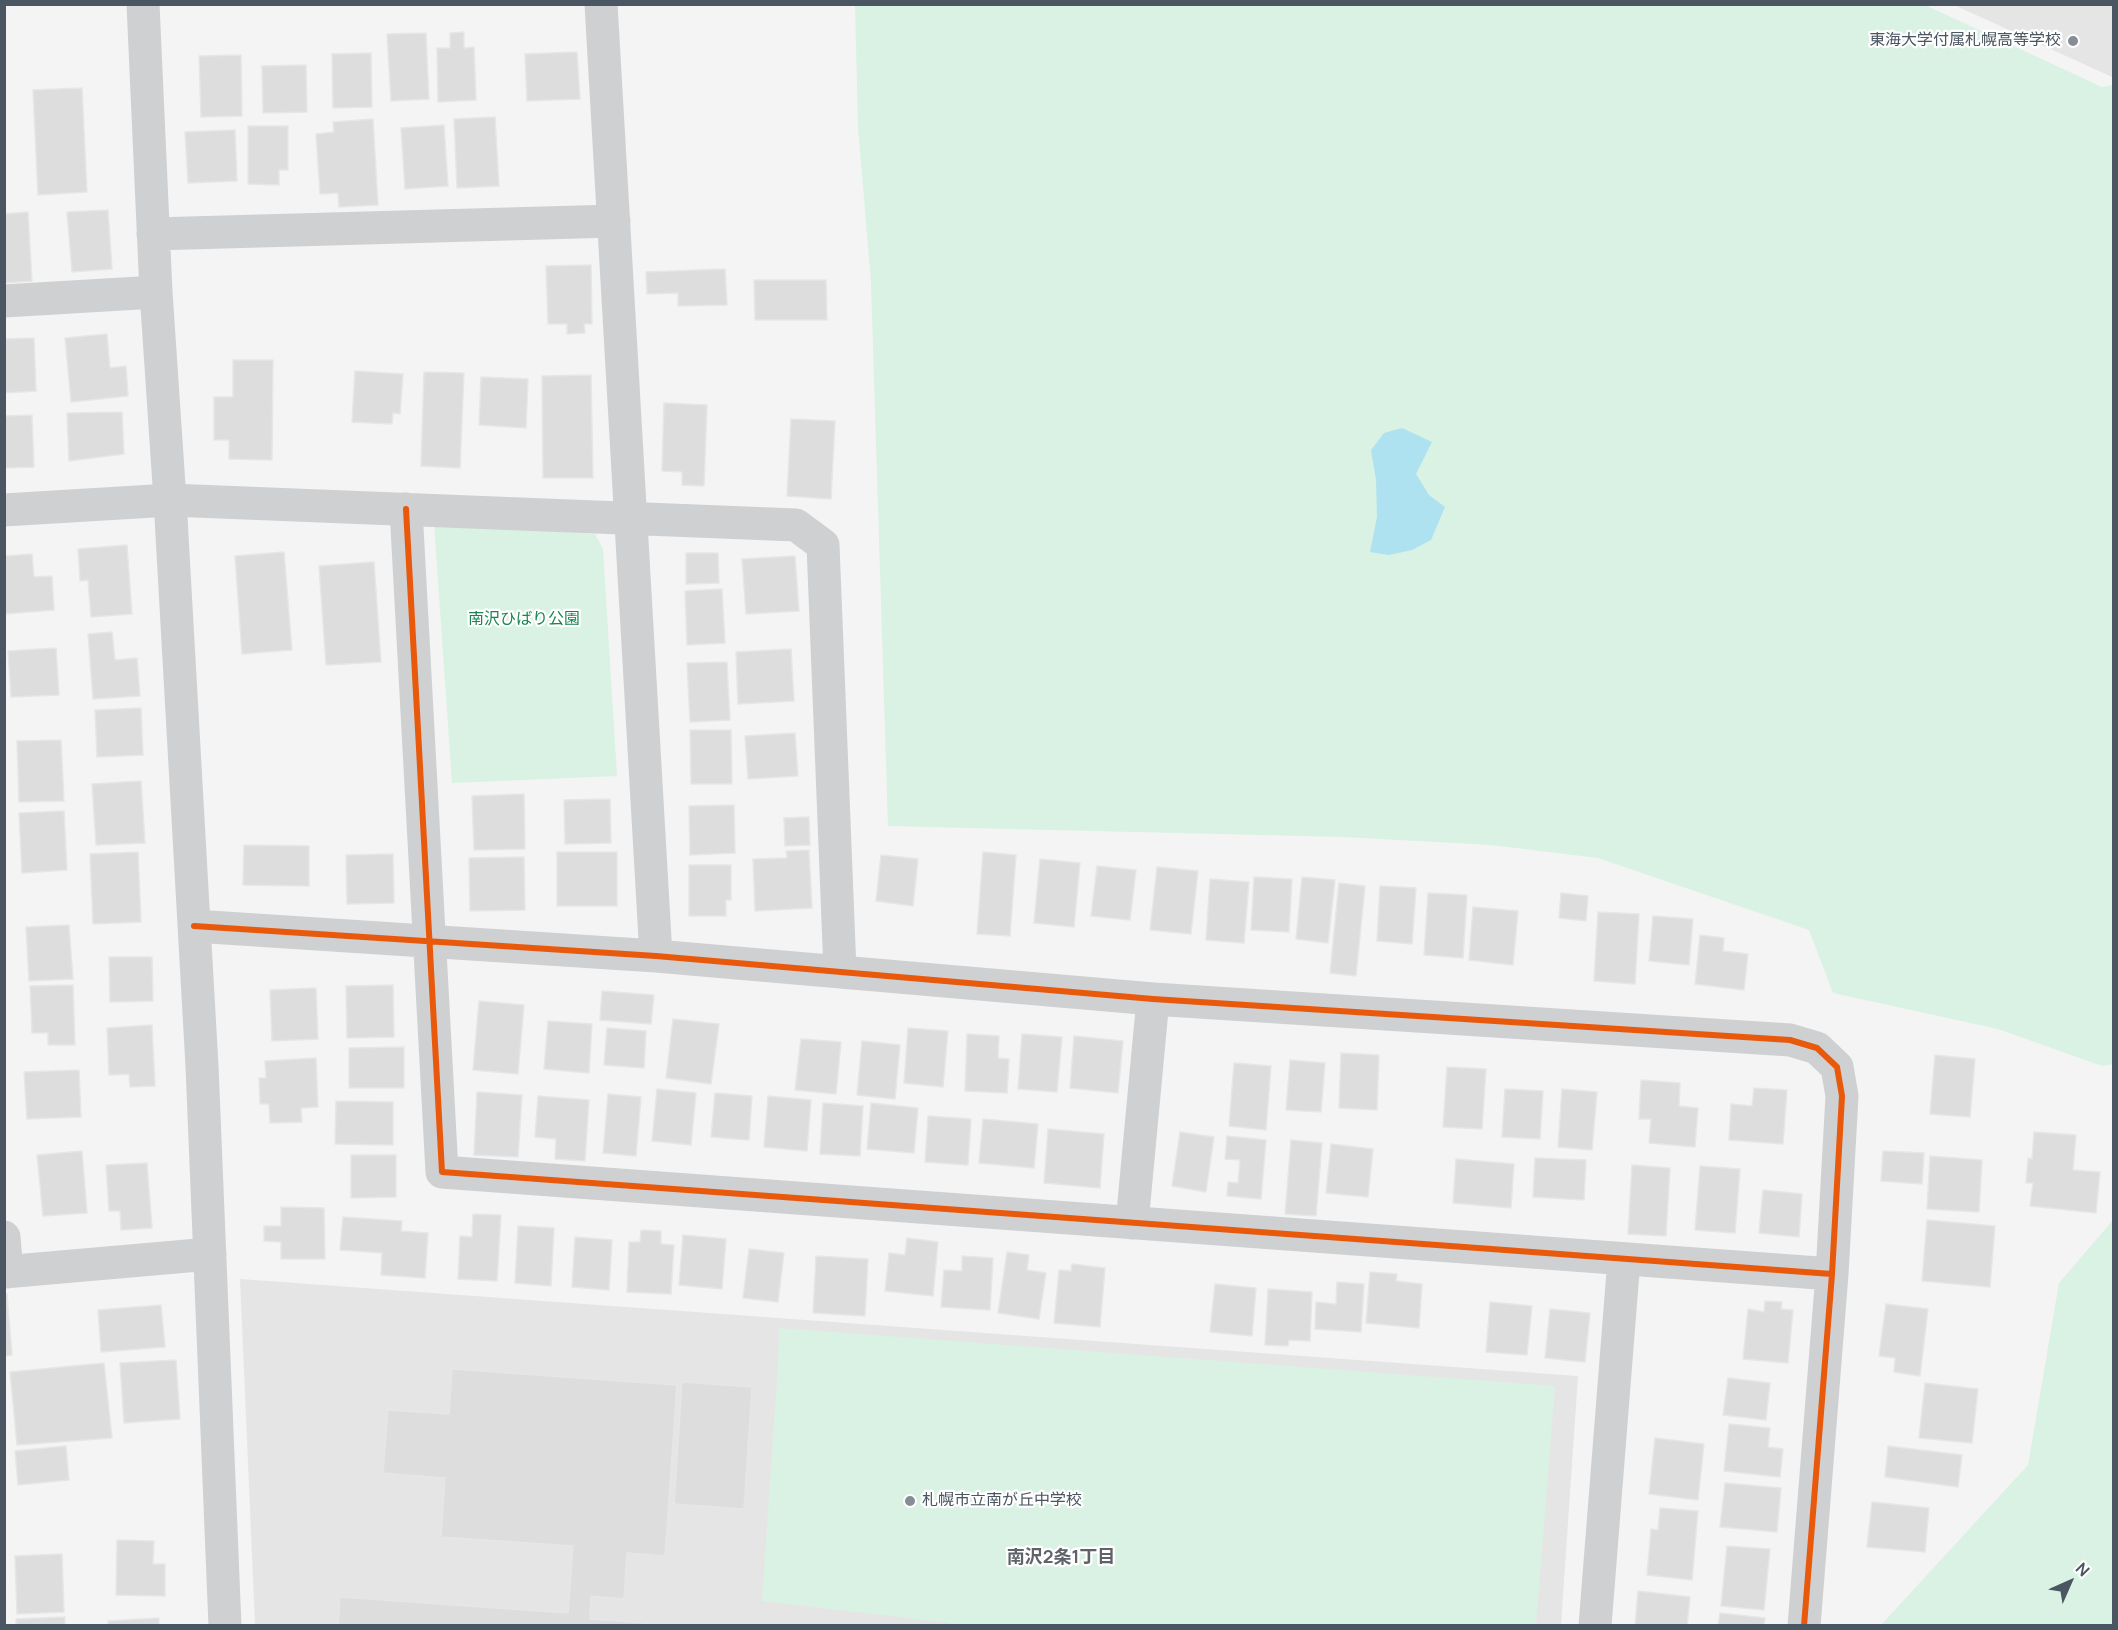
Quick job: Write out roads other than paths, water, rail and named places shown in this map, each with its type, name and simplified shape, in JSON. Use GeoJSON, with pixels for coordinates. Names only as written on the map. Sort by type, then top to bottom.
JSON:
{"type":"FeatureCollection","features":[{"type":"Feature","properties":{"kind":"street"},"geometry":{"type":"LineString","coordinates":[[601,4],[656,956]]}},
{"type":"Feature","properties":{"kind":"street"},"geometry":{"type":"LineString","coordinates":[[148,5],[153,234],[194,926],[225,1626]]}},
{"type":"Feature","properties":{"kind":"street"},"geometry":{"type":"LineString","coordinates":[[153,234],[614,221]]}},
{"type":"Feature","properties":{"kind":"street"},"geometry":{"type":"LineString","coordinates":[[4,301],[156,292]]}},
{"type":"Feature","properties":{"kind":"street"},"geometry":{"type":"LineString","coordinates":[[4,510],[170,500],[796,525],[823,545],[840,971]]}},
{"type":"Feature","properties":{"kind":"street"},"geometry":{"type":"LineString","coordinates":[[406,509],[442,1172],[1832,1274]]}},
{"type":"Feature","properties":{"kind":"street"},"geometry":{"type":"LineString","coordinates":[[194,926],[656,956],[1153,999],[1790,1040],[1817,1048],[1837,1067],[1842,1096],[1832,1274],[1804,1626]]}},
{"type":"Feature","properties":{"kind":"street"},"geometry":{"type":"LineString","coordinates":[[1132,1223],[1153,999]]}},
{"type":"Feature","properties":{"kind":"street"},"geometry":{"type":"LineString","coordinates":[[4,1238],[6,1272],[210,1254]]}},
{"type":"Feature","properties":{"kind":"street"},"geometry":{"type":"LineString","coordinates":[[1595,1626],[1624,1259]]}},
{"type":"Feature","properties":{"kind":"water"},"geometry":{"type":"Polygon","coordinates":[[[1402,428],[1432,442],[1416,474],[1429,495],[1445,507],[1431,540],[1412,550],[1389,555],[1370,552],[1377,517],[1376,480],[1371,450],[1384,433],[1402,428]]]}},
{"type":"Feature","properties":{"kind":"place","name":"東海大学付属札幌高等学校"},"geometry":{"type":"Point","coordinates":[2073,41]}},
{"type":"Feature","properties":{"kind":"place","name":"札幌市立南が丘中学校"},"geometry":{"type":"Point","coordinates":[910,1501]}},
{"type":"Feature","properties":{"kind":"district","name":"南沢2条1丁目"},"geometry":{"type":"Point","coordinates":[1061,1558]}},
{"type":"Feature","properties":{"kind":"park label","name":"南沢ひばり公園"},"geometry":{"type":"Point","coordinates":[524,620]}}]}
